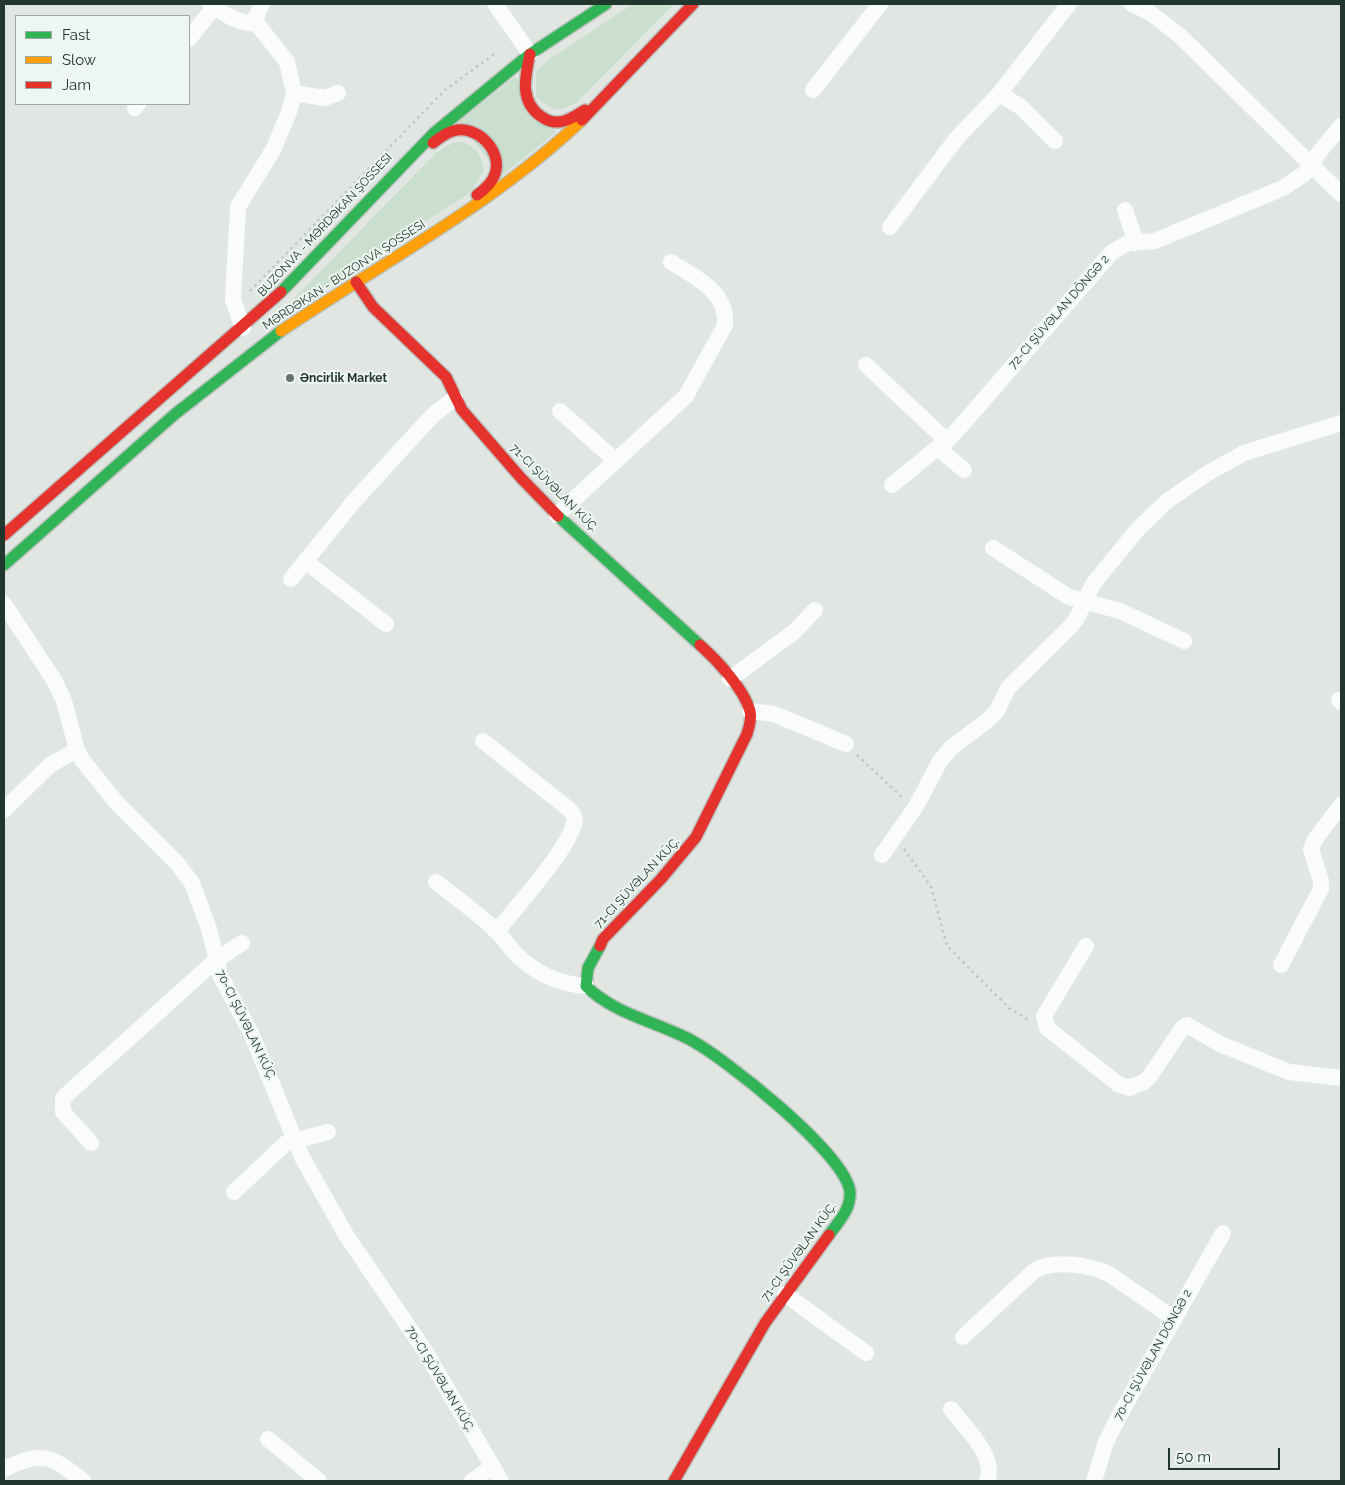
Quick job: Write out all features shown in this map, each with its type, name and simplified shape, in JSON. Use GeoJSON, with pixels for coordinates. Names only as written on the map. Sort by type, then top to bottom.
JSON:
{"type":"FeatureCollection","features":[{"type":"Feature","properties":{"kind":"main road","name":"BUZONVA - MƏRDƏKAN ŞOSSESI"},"geometry":{"type":"LineString","coordinates":[[4,535],[243,328],[298,276],[389,177],[434,132],[530,54],[606,4]]}},
{"type":"Feature","properties":{"kind":"main road","name":"MƏRDƏKAN - BUZONVA ŞOSSESI"},"geometry":{"type":"LineString","coordinates":[[4,565],[166,422],[252,352],[431,234],[528,167],[574,128],[613,91],[693,4]]}},
{"type":"Feature","properties":{"kind":"main road"},"geometry":{"type":"LineString","coordinates":[[530,54],[525,78],[525,94],[531,107],[542,118],[554,122],[564,121],[613,91]]}},
{"type":"Feature","properties":{"kind":"main road"},"geometry":{"type":"LineString","coordinates":[[389,177],[443,135],[457,130],[472,132],[483,139],[493,151],[496,162],[495,174],[486,188],[431,234]]}},
{"type":"Feature","properties":{"kind":"main road","name":"71-CI ŞÜVƏLAN KÜÇ."},"geometry":{"type":"LineString","coordinates":[[356,282],[373,307],[446,378],[462,410],[508,464],[557,514],[705,649],[741,693],[750,711],[750,725],[747,734],[696,837],[661,879],[603,939],[588,968],[586,986],[601,999],[687,1038],[738,1070],[792,1119],[842,1172],[850,1190],[848,1209],[785,1294],[745,1356],[674,1481]]}},
{"type":"Feature","properties":{"kind":"street"},"geometry":{"type":"LineString","coordinates":[[243,328],[233,300],[238,207],[273,150],[289,112],[294,93],[292,77],[287,62],[257,24],[256,17],[262,4]]}},
{"type":"Feature","properties":{"kind":"street"},"geometry":{"type":"LineString","coordinates":[[495,4],[530,54]]}},
{"type":"Feature","properties":{"kind":"street"},"geometry":{"type":"LineString","coordinates":[[812,90],[880,4]]}},
{"type":"Feature","properties":{"kind":"street"},"geometry":{"type":"LineString","coordinates":[[890,227],[956,138],[999,94],[1069,4]]}},
{"type":"Feature","properties":{"kind":"street"},"geometry":{"type":"LineString","coordinates":[[1132,4],[1148,12],[1180,35],[1341,194]]}},
{"type":"Feature","properties":{"kind":"street"},"geometry":{"type":"LineString","coordinates":[[190,38],[212,5],[234,20],[257,24]]}},
{"type":"Feature","properties":{"kind":"street"},"geometry":{"type":"LineString","coordinates":[[294,93],[324,98],[338,93]]}},
{"type":"Feature","properties":{"kind":"street"},"geometry":{"type":"LineString","coordinates":[[999,94],[1021,107],[1055,140]]}},
{"type":"Feature","properties":{"kind":"street","name":"72-CI ŞÜVƏLAN DÖNGƏ 2"},"geometry":{"type":"LineString","coordinates":[[892,485],[942,444],[1112,252],[1120,246],[1136,242],[1155,241],[1297,181],[1312,165],[1321,150],[1341,126]]}},
{"type":"Feature","properties":{"kind":"street"},"geometry":{"type":"LineString","coordinates":[[1125,210],[1136,242]]}},
{"type":"Feature","properties":{"kind":"street"},"geometry":{"type":"LineString","coordinates":[[557,514],[686,396],[725,325],[726,317],[718,297],[712,289],[671,262]]}},
{"type":"Feature","properties":{"kind":"street"},"geometry":{"type":"LineString","coordinates":[[866,365],[942,444],[964,470]]}},
{"type":"Feature","properties":{"kind":"street"},"geometry":{"type":"LineString","coordinates":[[291,579],[355,500],[433,415],[455,398]]}},
{"type":"Feature","properties":{"kind":"street"},"geometry":{"type":"LineString","coordinates":[[560,411],[616,460]]}},
{"type":"Feature","properties":{"kind":"street"},"geometry":{"type":"LineString","coordinates":[[882,854],[915,808],[940,761],[951,748],[988,720],[997,710],[1008,688],[1077,618],[1093,584],[1137,530],[1167,501],[1208,473],[1244,452],[1341,423]]}},
{"type":"Feature","properties":{"kind":"street"},"geometry":{"type":"LineString","coordinates":[[993,548],[1069,597],[1120,611],[1184,640]]}},
{"type":"Feature","properties":{"kind":"street"},"geometry":{"type":"LineString","coordinates":[[305,562],[386,624]]}},
{"type":"Feature","properties":{"kind":"street","name":"70-CI ŞÜVƏLAN KÜÇ."},"geometry":{"type":"LineString","coordinates":[[4,604],[54,680],[64,701],[77,750],[92,776],[186,874],[196,892],[209,929],[220,975],[251,1033],[271,1078],[294,1140],[346,1235],[424,1352],[502,1481]]}},
{"type":"Feature","properties":{"kind":"street"},"geometry":{"type":"LineString","coordinates":[[730,679],[794,632],[815,610]]}},
{"type":"Feature","properties":{"kind":"street"},"geometry":{"type":"LineString","coordinates":[[750,711],[774,714],[846,744]]}},
{"type":"Feature","properties":{"kind":"street"},"geometry":{"type":"LineString","coordinates":[[483,740],[570,810],[575,822],[558,851],[497,931]]}},
{"type":"Feature","properties":{"kind":"street"},"geometry":{"type":"LineString","coordinates":[[4,810],[50,765],[77,750]]}},
{"type":"Feature","properties":{"kind":"street"},"geometry":{"type":"LineString","coordinates":[[1281,965],[1321,889],[1321,881],[1311,848],[1341,805]]}},
{"type":"Feature","properties":{"kind":"street"},"geometry":{"type":"LineString","coordinates":[[436,882],[497,931],[515,953],[550,978],[570,985],[586,986]]}},
{"type":"Feature","properties":{"kind":"street"},"geometry":{"type":"LineString","coordinates":[[91,1143],[63,1112],[63,1098],[216,960],[242,943]]}},
{"type":"Feature","properties":{"kind":"street"},"geometry":{"type":"LineString","coordinates":[[1086,946],[1044,1016],[1045,1023],[1047,1028],[1111,1078],[1129,1088],[1144,1082],[1150,1076],[1181,1029],[1186,1025],[1220,1044],[1289,1072],[1341,1078]]}},
{"type":"Feature","properties":{"kind":"street"},"geometry":{"type":"LineString","coordinates":[[234,1192],[276,1150],[294,1140],[328,1132]]}},
{"type":"Feature","properties":{"kind":"street","name":"70-CI ŞÜVƏLAN DÖNGƏ 2"},"geometry":{"type":"LineString","coordinates":[[1094,1481],[1106,1442],[1173,1318],[1223,1233]]}},
{"type":"Feature","properties":{"kind":"street"},"geometry":{"type":"LineString","coordinates":[[963,1337],[1034,1271],[1049,1264],[1098,1268],[1173,1318]]}},
{"type":"Feature","properties":{"kind":"street"},"geometry":{"type":"LineString","coordinates":[[785,1294],[866,1353]]}},
{"type":"Feature","properties":{"kind":"street"},"geometry":{"type":"LineString","coordinates":[[951,1409],[988,1458],[990,1474],[987,1481]]}},
{"type":"Feature","properties":{"kind":"street"},"geometry":{"type":"LineString","coordinates":[[268,1439],[319,1481]]}},
{"type":"Feature","properties":{"kind":"street"},"geometry":{"type":"LineString","coordinates":[[4,1469],[29,1460],[49,1458],[61,1464],[83,1481]]}},
{"type":"Feature","properties":{"kind":"street"},"geometry":{"type":"LineString","coordinates":[[472,1481],[492,1467]]}},
{"type":"Feature","properties":{"kind":"path"},"geometry":{"type":"LineString","coordinates":[[235,306],[445,90],[518,38]]}},
{"type":"Feature","properties":{"kind":"path"},"geometry":{"type":"LineString","coordinates":[[846,744],[897,794],[915,808]]}},
{"type":"Feature","properties":{"kind":"path"},"geometry":{"type":"LineString","coordinates":[[893,840],[904,848],[931,887],[947,946],[1010,1009],[1035,1022],[1045,1023]]}},
{"type":"Feature","properties":{"kind":"green space"},"geometry":{"type":"Polygon","coordinates":[[[633,4],[674,4],[577,102],[564,108],[555,109],[536,97],[536,72],[547,61],[633,4]]]}},
{"type":"Feature","properties":{"kind":"green space"},"geometry":{"type":"Polygon","coordinates":[[[515,77],[556,132],[501,176],[459,122],[515,77]]]}},
{"type":"Feature","properties":{"kind":"green space"},"geometry":{"type":"Polygon","coordinates":[[[462,142],[478,152],[484,170],[471,192],[270,323],[436,153],[453,143],[462,142]]]}},
{"type":"Feature","properties":{"kind":"traffic: fast"},"geometry":{"type":"LineString","coordinates":[[281,292],[434,133],[530,54],[606,4]]}},
{"type":"Feature","properties":{"kind":"traffic: fast"},"geometry":{"type":"LineString","coordinates":[[4,565],[175,414],[281,331]]}},
{"type":"Feature","properties":{"kind":"traffic: fast"},"geometry":{"type":"LineString","coordinates":[[558,516],[700,645]]}},
{"type":"Feature","properties":{"kind":"traffic: fast"},"geometry":{"type":"LineString","coordinates":[[600,946],[588,968],[586,986],[608,1003],[621,1010],[674,1032],[704,1048],[727,1064],[780,1108],[828,1154],[843,1175],[850,1192],[846,1210],[829,1235]]}},
{"type":"Feature","properties":{"kind":"traffic: slow"},"geometry":{"type":"LineString","coordinates":[[281,331],[474,206],[547,151],[582,120]]}},
{"type":"Feature","properties":{"kind":"traffic: jam"},"geometry":{"type":"LineString","coordinates":[[582,120],[693,4]]}},
{"type":"Feature","properties":{"kind":"traffic: jam"},"geometry":{"type":"LineString","coordinates":[[530,54],[526,88],[527,97],[535,111],[547,120],[559,122],[570,119],[585,110]]}},
{"type":"Feature","properties":{"kind":"traffic: jam"},"geometry":{"type":"LineString","coordinates":[[433,143],[448,133],[462,130],[479,135],[492,148],[496,165],[495,174],[485,189],[477,195]]}},
{"type":"Feature","properties":{"kind":"traffic: jam"},"geometry":{"type":"LineString","coordinates":[[356,282],[373,307],[446,377],[462,410],[521,478],[558,516]]}},
{"type":"Feature","properties":{"kind":"traffic: jam"},"geometry":{"type":"LineString","coordinates":[[4,535],[281,292]]}},
{"type":"Feature","properties":{"kind":"traffic: jam"},"geometry":{"type":"LineString","coordinates":[[600,946],[603,939],[661,879],[696,837],[747,734],[751,717],[747,702],[729,675],[700,645]]}},
{"type":"Feature","properties":{"kind":"traffic: jam"},"geometry":{"type":"LineString","coordinates":[[674,1481],[765,1323],[829,1235]]}},
{"type":"Feature","properties":{"kind":"place","name":"Əncirlik Market"},"geometry":{"type":"Point","coordinates":[290,378]}}]}
